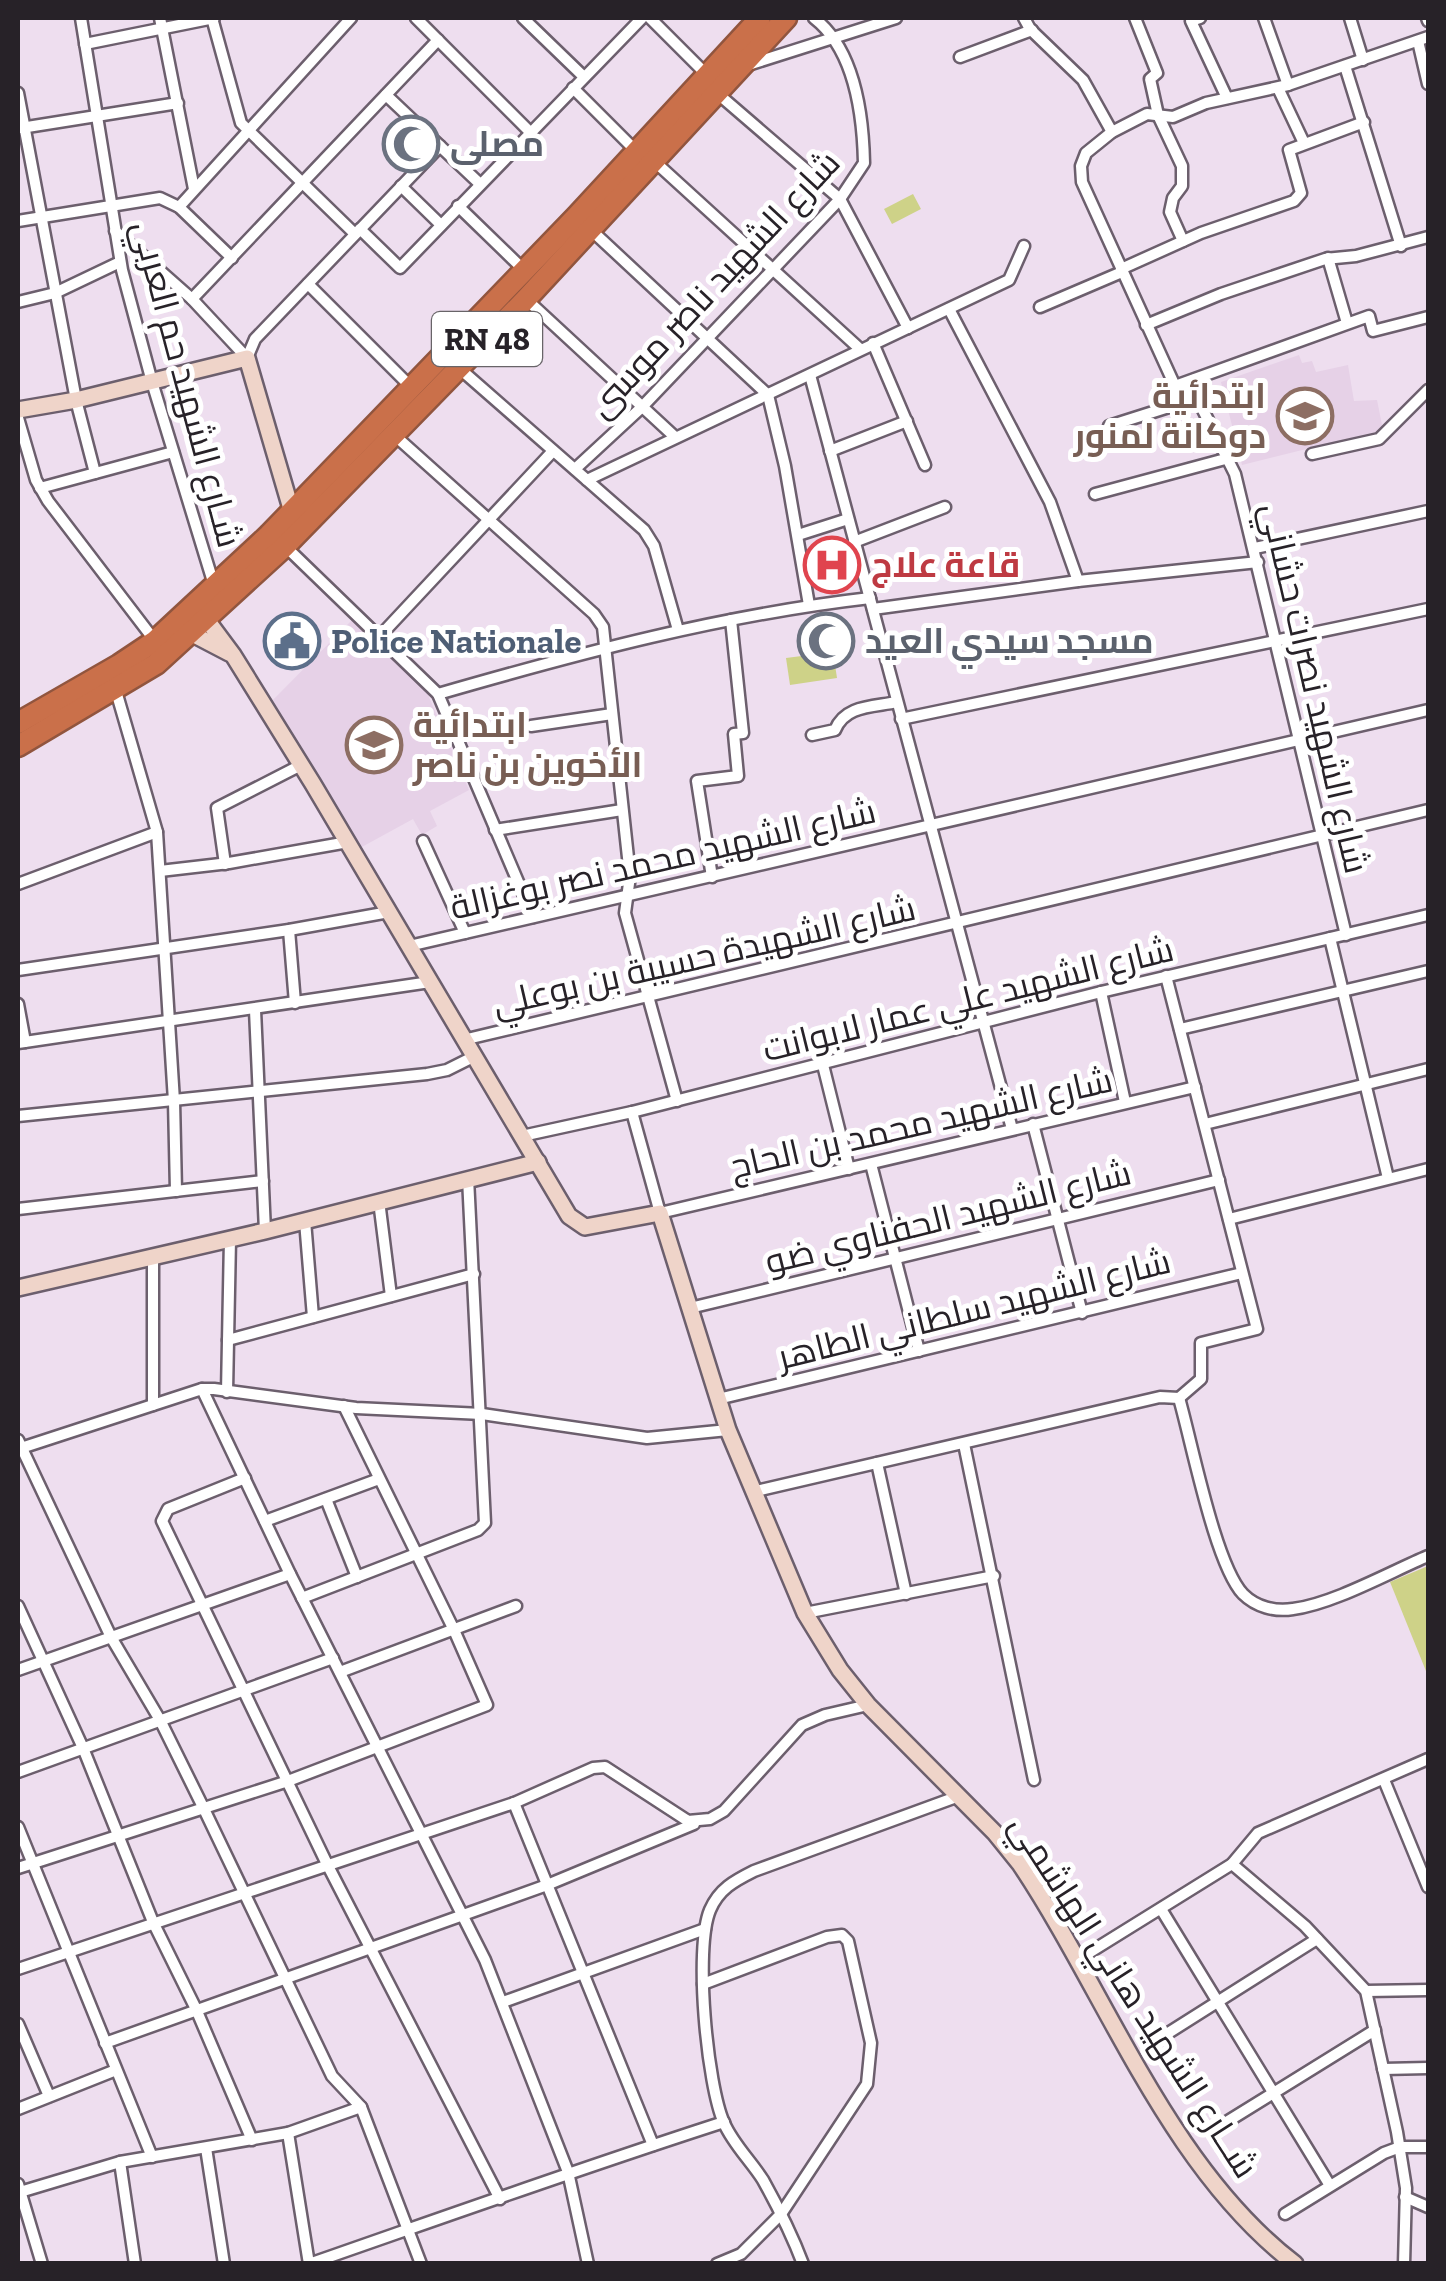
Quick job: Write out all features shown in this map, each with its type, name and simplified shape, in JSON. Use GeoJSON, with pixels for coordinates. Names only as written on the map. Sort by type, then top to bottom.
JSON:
{"type":"FeatureCollection","features":[{"type":"Feature","properties":{"kind":"highway","name":"RN 48"},"geometry":{"type":"LineString","coordinates":[[733,62],[760,18]]}},
{"type":"Feature","properties":{"kind":"highway","name":"RN 48"},"geometry":{"type":"LineString","coordinates":[[18,724],[192,621],[214,586],[292,512],[460,368],[526,298],[583,223],[712,84],[786,18]]}},
{"type":"Feature","properties":{"kind":"highway","name":"RN 48"},"geometry":{"type":"LineString","coordinates":[[18,746],[116,691],[192,621],[286,546],[387,429],[412,389],[524,270],[583,223]]}},
{"type":"Feature","properties":{"kind":"street","name":"شـارع الشهيد حم العربي"},"geometry":{"type":"LineString","coordinates":[[81,18],[120,262],[214,586]]}},
{"type":"Feature","properties":{"kind":"street"},"geometry":{"type":"LineString","coordinates":[[85,44],[161,23],[212,18],[236,113],[248,130],[400,268],[530,131],[646,18],[712,84],[840,199],[908,328]]}},
{"type":"Feature","properties":{"kind":"street"},"geometry":{"type":"LineString","coordinates":[[179,207],[351,18]]}},
{"type":"Feature","properties":{"kind":"street"},"geometry":{"type":"LineString","coordinates":[[416,18],[530,131]]}},
{"type":"Feature","properties":{"kind":"street"},"geometry":{"type":"LineString","coordinates":[[523,18],[584,77]]}},
{"type":"Feature","properties":{"kind":"street","name":"شارع الشهيد ناصر موسى"},"geometry":{"type":"LineString","coordinates":[[574,469],[642,407],[773,270],[840,199],[864,163],[856,96],[836,37],[818,18]]}},
{"type":"Feature","properties":{"kind":"street"},"geometry":{"type":"LineString","coordinates":[[733,62],[896,18]]}},
{"type":"Feature","properties":{"kind":"street"},"geometry":{"type":"LineString","coordinates":[[1024,18],[1083,80],[1112,132]]}},
{"type":"Feature","properties":{"kind":"street"},"geometry":{"type":"LineString","coordinates":[[1134,18],[1155,65],[1157,74],[1150,79],[1158,115],[1182,166],[1182,186],[1173,198],[1170,212],[1183,242]]}},
{"type":"Feature","properties":{"kind":"street"},"geometry":{"type":"LineString","coordinates":[[1264,18],[1304,144]]}},
{"type":"Feature","properties":{"kind":"street"},"geometry":{"type":"LineString","coordinates":[[1350,18],[1363,60]]}},
{"type":"Feature","properties":{"kind":"street"},"geometry":{"type":"LineString","coordinates":[[1196,20],[1227,98]]}},
{"type":"Feature","properties":{"kind":"street"},"geometry":{"type":"LineString","coordinates":[[161,23],[194,190]]}},
{"type":"Feature","properties":{"kind":"street"},"geometry":{"type":"LineString","coordinates":[[960,57],[1032,30]]}},
{"type":"Feature","properties":{"kind":"street"},"geometry":{"type":"LineString","coordinates":[[1196,401],[1175,386],[1121,271],[1082,182],[1081,166],[1086,153],[1112,132],[1147,114],[1173,118],[1423,39],[1428,84]]}},
{"type":"Feature","properties":{"kind":"street"},"geometry":{"type":"LineString","coordinates":[[192,300],[438,40]]}},
{"type":"Feature","properties":{"kind":"street"},"geometry":{"type":"LineString","coordinates":[[1345,66],[1401,246]]}},
{"type":"Feature","properties":{"kind":"street"},"geometry":{"type":"LineString","coordinates":[[573,88],[860,350]]}},
{"type":"Feature","properties":{"kind":"street"},"geometry":{"type":"LineString","coordinates":[[18,93],[21,128],[76,400],[96,473]]}},
{"type":"Feature","properties":{"kind":"street"},"geometry":{"type":"LineString","coordinates":[[386,95],[479,183]]}},
{"type":"Feature","properties":{"kind":"street"},"geometry":{"type":"LineString","coordinates":[[21,128],[178,103]]}},
{"type":"Feature","properties":{"kind":"street"},"geometry":{"type":"LineString","coordinates":[[1040,307],[1183,242],[1294,200],[1301,193],[1288,150],[1364,122]]}},
{"type":"Feature","properties":{"kind":"street"},"geometry":{"type":"LineString","coordinates":[[246,358],[255,339],[440,146]]}},
{"type":"Feature","properties":{"kind":"street"},"geometry":{"type":"LineString","coordinates":[[401,186],[441,224]]}},
{"type":"Feature","properties":{"kind":"street"},"geometry":{"type":"LineString","coordinates":[[18,221],[160,198],[179,207],[232,258]]}},
{"type":"Feature","properties":{"kind":"street"},"geometry":{"type":"LineString","coordinates":[[458,206],[524,270]]}},
{"type":"Feature","properties":{"kind":"street"},"geometry":{"type":"LineString","coordinates":[[583,223],[768,394],[798,535],[808,605]]}},
{"type":"Feature","properties":{"kind":"street"},"geometry":{"type":"LineString","coordinates":[[115,231],[192,300],[246,358],[292,512]]}},
{"type":"Feature","properties":{"kind":"street"},"geometry":{"type":"LineString","coordinates":[[1146,325],[1221,294],[1328,258],[1356,256],[1428,237]]}},
{"type":"Feature","properties":{"kind":"street"},"geometry":{"type":"LineString","coordinates":[[588,480],[1009,280],[1024,246]]}},
{"type":"Feature","properties":{"kind":"street"},"geometry":{"type":"LineString","coordinates":[[1328,258],[1346,322]]}},
{"type":"Feature","properties":{"kind":"street"},"geometry":{"type":"LineString","coordinates":[[18,302],[55,293],[120,262]]}},
{"type":"Feature","properties":{"kind":"street"},"geometry":{"type":"LineString","coordinates":[[308,284],[412,389]]}},
{"type":"Feature","properties":{"kind":"street"},"geometry":{"type":"LineString","coordinates":[[526,298],[675,437]]}},
{"type":"Feature","properties":{"kind":"street"},"geometry":{"type":"LineString","coordinates":[[950,309],[1050,502],[1078,580]]}},
{"type":"Feature","properties":{"kind":"street"},"geometry":{"type":"LineString","coordinates":[[1175,386],[1346,322],[1369,316],[1373,331],[1428,317]]}},
{"type":"Feature","properties":{"kind":"street"},"geometry":{"type":"LineString","coordinates":[[873,343],[925,465]]}},
{"type":"Feature","properties":{"kind":"street"},"geometry":{"type":"LineString","coordinates":[[18,410],[76,400],[246,358]]}},
{"type":"Feature","properties":{"kind":"street"},"geometry":{"type":"LineString","coordinates":[[460,368],[644,530],[654,546],[678,630]]}},
{"type":"Feature","properties":{"kind":"street"},"geometry":{"type":"LineString","coordinates":[[810,375],[1012,1129]]}},
{"type":"Feature","properties":{"kind":"street"},"geometry":{"type":"LineString","coordinates":[[1312,454],[1379,439],[1428,390]]}},
{"type":"Feature","properties":{"kind":"street"},"geometry":{"type":"LineString","coordinates":[[1108,426],[1196,401]]}},
{"type":"Feature","properties":{"kind":"street","name":"شارع الشهيد نصرات حشاني"},"geometry":{"type":"LineString","coordinates":[[1196,401],[1229,458],[1278,642],[1346,934]]}},
{"type":"Feature","properties":{"kind":"street"},"geometry":{"type":"LineString","coordinates":[[18,418],[40,488],[154,641]]}},
{"type":"Feature","properties":{"kind":"street"},"geometry":{"type":"LineString","coordinates":[[830,451],[907,422]]}},
{"type":"Feature","properties":{"kind":"street"},"geometry":{"type":"LineString","coordinates":[[387,429],[594,614],[603,627],[630,876],[625,914],[678,1101]]}},
{"type":"Feature","properties":{"kind":"street"},"geometry":{"type":"LineString","coordinates":[[380,636],[553,451]]}},
{"type":"Feature","properties":{"kind":"street"},"geometry":{"type":"LineString","coordinates":[[40,488],[172,452]]}},
{"type":"Feature","properties":{"kind":"street"},"geometry":{"type":"LineString","coordinates":[[1095,494],[1229,458]]}},
{"type":"Feature","properties":{"kind":"street"},"geometry":{"type":"LineString","coordinates":[[854,542],[945,507]]}},
{"type":"Feature","properties":{"kind":"street"},"geometry":{"type":"LineString","coordinates":[[1254,548],[1428,511]]}},
{"type":"Feature","properties":{"kind":"street"},"geometry":{"type":"LineString","coordinates":[[798,535],[848,518]]}},
{"type":"Feature","properties":{"kind":"street"},"geometry":{"type":"LineString","coordinates":[[286,546],[438,694],[533,916]]}},
{"type":"Feature","properties":{"kind":"street"},"geometry":{"type":"LineString","coordinates":[[438,694],[606,646],[808,605],[871,604],[1258,562]]}},
{"type":"Feature","properties":{"kind":"street"},"geometry":{"type":"LineString","coordinates":[[901,718],[1428,609]]}},
{"type":"Feature","properties":{"kind":"street"},"geometry":{"type":"LineString","coordinates":[[712,877],[697,782],[738,776],[734,734],[744,733],[731,620]]}},
{"type":"Feature","properties":{"kind":"street"},"geometry":{"type":"LineString","coordinates":[[192,621],[233,654],[569,1216],[585,1227],[660,1212]]}},
{"type":"Feature","properties":{"kind":"street"},"geometry":{"type":"LineString","coordinates":[[116,691],[157,832],[176,1191]]}},
{"type":"Feature","properties":{"kind":"street"},"geometry":{"type":"LineString","coordinates":[[812,735],[835,730],[839,720],[850,711],[897,702]]}},
{"type":"Feature","properties":{"kind":"street","name":"شارع الشهيد محمد نصر بوغزالة"},"geometry":{"type":"LineString","coordinates":[[409,946],[1428,710]]}},
{"type":"Feature","properties":{"kind":"street"},"geometry":{"type":"LineString","coordinates":[[531,726],[612,714]]}},
{"type":"Feature","properties":{"kind":"street"},"geometry":{"type":"LineString","coordinates":[[225,864],[216,808],[301,765]]}},
{"type":"Feature","properties":{"kind":"street"},"geometry":{"type":"LineString","coordinates":[[494,830],[622,810]]}},
{"type":"Feature","properties":{"kind":"street","name":"شارع الشهيدة حسيبة بن بوعلي"},"geometry":{"type":"LineString","coordinates":[[463,1040],[1428,810]]}},
{"type":"Feature","properties":{"kind":"street"},"geometry":{"type":"LineString","coordinates":[[18,884],[157,832]]}},
{"type":"Feature","properties":{"kind":"street"},"geometry":{"type":"LineString","coordinates":[[422,840],[465,932]]}},
{"type":"Feature","properties":{"kind":"street"},"geometry":{"type":"LineString","coordinates":[[160,871],[348,842]]}},
{"type":"Feature","properties":{"kind":"street"},"geometry":{"type":"LineString","coordinates":[[18,970],[390,912]]}},
{"type":"Feature","properties":{"kind":"street","name":"شارع الشهيد علي عمار لابوانت"},"geometry":{"type":"LineString","coordinates":[[522,1136],[1428,915]]}},
{"type":"Feature","properties":{"kind":"street"},"geometry":{"type":"LineString","coordinates":[[289,930],[296,1003]]}},
{"type":"Feature","properties":{"kind":"street"},"geometry":{"type":"LineString","coordinates":[[1330,938],[1388,1178]]}},
{"type":"Feature","properties":{"kind":"street"},"geometry":{"type":"LineString","coordinates":[[1180,1029],[1428,971]]}},
{"type":"Feature","properties":{"kind":"street"},"geometry":{"type":"LineString","coordinates":[[752,1492],[1160,1397],[1179,1398],[1202,1379],[1201,1343],[1257,1329],[1166,976]]}},
{"type":"Feature","properties":{"kind":"street"},"geometry":{"type":"LineString","coordinates":[[18,1004],[21,1043],[430,982]]}},
{"type":"Feature","properties":{"kind":"street"},"geometry":{"type":"LineString","coordinates":[[1100,992],[1125,1102]]}},
{"type":"Feature","properties":{"kind":"street"},"geometry":{"type":"LineString","coordinates":[[255,1010],[265,1231]]}},
{"type":"Feature","properties":{"kind":"street"},"geometry":{"type":"LineString","coordinates":[[18,1116],[427,1074],[448,1070],[473,1057]]}},
{"type":"Feature","properties":{"kind":"street"},"geometry":{"type":"LineString","coordinates":[[823,1064],[849,1169]]}},
{"type":"Feature","properties":{"kind":"street"},"geometry":{"type":"LineString","coordinates":[[1204,1124],[1428,1070]]}},
{"type":"Feature","properties":{"kind":"street","name":"شارع الشهيد محمد بن الحاج"},"geometry":{"type":"LineString","coordinates":[[660,1212],[1195,1087]]}},
{"type":"Feature","properties":{"kind":"street","name":"شــارع الشهيد هاني الهاشمي"},"geometry":{"type":"LineString","coordinates":[[632,1112],[728,1430],[804,1613],[868,1705],[1020,1864],[1191,2152],[1263,2237],[1295,2264]]}},
{"type":"Feature","properties":{"kind":"street"},"geometry":{"type":"LineString","coordinates":[[1033,1124],[1082,1313]]}},
{"type":"Feature","properties":{"kind":"street"},"geometry":{"type":"LineString","coordinates":[[18,1288],[538,1162]]}},
{"type":"Feature","properties":{"kind":"street"},"geometry":{"type":"LineString","coordinates":[[870,1164],[920,1352]]}},
{"type":"Feature","properties":{"kind":"street"},"geometry":{"type":"LineString","coordinates":[[1229,1219],[1428,1168]]}},
{"type":"Feature","properties":{"kind":"street"},"geometry":{"type":"LineString","coordinates":[[302,1598],[478,1530],[485,1523],[468,1178]]}},
{"type":"Feature","properties":{"kind":"street","name":"شارع الشهيد الحفناوي ضو"},"geometry":{"type":"LineString","coordinates":[[690,1308],[1219,1180]]}},
{"type":"Feature","properties":{"kind":"street"},"geometry":{"type":"LineString","coordinates":[[18,1209],[262,1181]]}},
{"type":"Feature","properties":{"kind":"street"},"geometry":{"type":"LineString","coordinates":[[379,1201],[391,1296]]}},
{"type":"Feature","properties":{"kind":"street"},"geometry":{"type":"LineString","coordinates":[[305,1220],[313,1317]]}},
{"type":"Feature","properties":{"kind":"street"},"geometry":{"type":"LineString","coordinates":[[227,1392],[230,1239]]}},
{"type":"Feature","properties":{"kind":"street"},"geometry":{"type":"LineString","coordinates":[[153,1257],[153,1405]]}},
{"type":"Feature","properties":{"kind":"street","name":"شارع الشهيد سلطاني الطاهر"},"geometry":{"type":"LineString","coordinates":[[718,1399],[1242,1272]]}},
{"type":"Feature","properties":{"kind":"street"},"geometry":{"type":"LineString","coordinates":[[228,1340],[474,1274]]}},
{"type":"Feature","properties":{"kind":"street"},"geometry":{"type":"LineString","coordinates":[[202,1389],[503,2002],[568,2172],[588,2264]]}},
{"type":"Feature","properties":{"kind":"street"},"geometry":{"type":"LineString","coordinates":[[421,2264],[360,2107],[336,2082],[160,1720],[111,1637],[18,1446],[202,1389],[344,1406],[482,1414],[647,1438],[728,1430]]}},
{"type":"Feature","properties":{"kind":"street"},"geometry":{"type":"LineString","coordinates":[[1179,1398],[1223,1562],[1243,1594],[1254,1603],[1273,1609],[1297,1609],[1428,1556]]}},
{"type":"Feature","properties":{"kind":"street"},"geometry":{"type":"LineString","coordinates":[[18,1868],[288,1781],[486,1705],[454,1630],[344,1406]]}},
{"type":"Feature","properties":{"kind":"street"},"geometry":{"type":"LineString","coordinates":[[964,1444],[1034,1780]]}},
{"type":"Feature","properties":{"kind":"street"},"geometry":{"type":"LineString","coordinates":[[877,1463],[906,1594]]}},
{"type":"Feature","properties":{"kind":"street"},"geometry":{"type":"LineString","coordinates":[[245,1478],[168,1509],[162,1516],[328,1864],[500,2199]]}},
{"type":"Feature","properties":{"kind":"street"},"geometry":{"type":"LineString","coordinates":[[265,1521],[379,1479]]}},
{"type":"Feature","properties":{"kind":"street"},"geometry":{"type":"LineString","coordinates":[[326,1499],[356,1577]]}},
{"type":"Feature","properties":{"kind":"street"},"geometry":{"type":"LineString","coordinates":[[18,1670],[290,1574]]}},
{"type":"Feature","properties":{"kind":"street"},"geometry":{"type":"LineString","coordinates":[[804,1613],[994,1576]]}},
{"type":"Feature","properties":{"kind":"street"},"geometry":{"type":"LineString","coordinates":[[18,1606],[84,1748],[153,1922],[196,2009],[252,2140]]}},
{"type":"Feature","properties":{"kind":"street"},"geometry":{"type":"LineString","coordinates":[[340,1672],[516,1606]]}},
{"type":"Feature","properties":{"kind":"street"},"geometry":{"type":"LineString","coordinates":[[18,1772],[333,1658]]}},
{"type":"Feature","properties":{"kind":"street"},"geometry":{"type":"LineString","coordinates":[[105,2043],[547,1884],[724,1811],[802,1725],[868,1705]]}},
{"type":"Feature","properties":{"kind":"street"},"geometry":{"type":"LineString","coordinates":[[1079,1959],[1232,1864],[1258,1832],[1428,1759]]}},
{"type":"Feature","properties":{"kind":"street"},"geometry":{"type":"LineString","coordinates":[[18,1969],[244,1890],[514,1803],[593,1768],[605,1767],[688,1822],[698,1822]]}},
{"type":"Feature","properties":{"kind":"street"},"geometry":{"type":"LineString","coordinates":[[1384,1780],[1428,1887]]}},
{"type":"Feature","properties":{"kind":"street"},"geometry":{"type":"LineString","coordinates":[[803,2264],[781,2214],[724,2122],[710,2063],[703,1984],[704,1929],[719,1893],[738,1879],[959,1796]]}},
{"type":"Feature","properties":{"kind":"street"},"geometry":{"type":"LineString","coordinates":[[514,1803],[652,2145]]}},
{"type":"Feature","properties":{"kind":"street"},"geometry":{"type":"LineString","coordinates":[[18,1826],[152,2157]]}},
{"type":"Feature","properties":{"kind":"street"},"geometry":{"type":"LineString","coordinates":[[1232,1864],[1317,1939],[1366,1991],[1400,2147],[1405,2198],[1404,2264]]}},
{"type":"Feature","properties":{"kind":"street"},"geometry":{"type":"LineString","coordinates":[[1160,1910],[1329,2184]]}},
{"type":"Feature","properties":{"kind":"street"},"geometry":{"type":"LineString","coordinates":[[503,2002],[704,1929]]}},
{"type":"Feature","properties":{"kind":"street"},"geometry":{"type":"LineString","coordinates":[[703,1984],[827,1937],[842,1935],[848,1942],[871,2043],[867,2084],[781,2214],[740,2254],[717,2264]]}},
{"type":"Feature","properties":{"kind":"street"},"geometry":{"type":"LineString","coordinates":[[1154,2042],[1317,1939]]}},
{"type":"Feature","properties":{"kind":"street"},"geometry":{"type":"LineString","coordinates":[[1366,1991],[1428,1990]]}},
{"type":"Feature","properties":{"kind":"street"},"geometry":{"type":"LineString","coordinates":[[18,2024],[50,2096]]}},
{"type":"Feature","properties":{"kind":"street"},"geometry":{"type":"LineString","coordinates":[[1212,2131],[1375,2030]]}},
{"type":"Feature","properties":{"kind":"street"},"geometry":{"type":"LineString","coordinates":[[1383,2068],[1428,2068]]}},
{"type":"Feature","properties":{"kind":"street"},"geometry":{"type":"LineString","coordinates":[[18,2109],[116,2070]]}},
{"type":"Feature","properties":{"kind":"street"},"geometry":{"type":"LineString","coordinates":[[41,2263],[19,2188],[120,2162],[288,2133],[360,2107]]}},
{"type":"Feature","properties":{"kind":"street"},"geometry":{"type":"LineString","coordinates":[[288,2133],[309,2264],[568,2172],[724,2122]]}},
{"type":"Feature","properties":{"kind":"street"},"geometry":{"type":"LineString","coordinates":[[1285,2214],[1384,2152],[1428,2146]]}},
{"type":"Feature","properties":{"kind":"street"},"geometry":{"type":"LineString","coordinates":[[206,2148],[224,2264]]}},
{"type":"Feature","properties":{"kind":"street"},"geometry":{"type":"LineString","coordinates":[[120,2162],[135,2264]]}},
{"type":"Feature","properties":{"kind":"street"},"geometry":{"type":"LineString","coordinates":[[1405,2198],[1428,2207]]}},
{"type":"Feature","properties":{"kind":"shaded area","name":"ابتدائية دوكانة لمنور"},"geometry":{"type":"Polygon","coordinates":[[[1299,355],[1302,363],[1312,361],[1316,372],[1348,365],[1354,401],[1377,400],[1383,430],[1242,465],[1221,382],[1299,355]]]}},
{"type":"Feature","properties":{"kind":"shaded area","name":"ابتدائية الأخوين بن ناصر"},"geometry":{"type":"Polygon","coordinates":[[[352,620],[426,690],[469,790],[430,811],[437,826],[422,835],[413,819],[360,848],[272,701],[352,620]]]}},
{"type":"Feature","properties":{"kind":"green space"},"geometry":{"type":"Polygon","coordinates":[[[913,194],[921,209],[892,224],[884,209],[913,194]]]}},
{"type":"Feature","properties":{"kind":"green space"},"geometry":{"type":"Polygon","coordinates":[[[833,652],[837,678],[790,685],[786,658],[833,652]]]}},
{"type":"Feature","properties":{"kind":"green space"},"geometry":{"type":"Polygon","coordinates":[[[1428,1566],[1428,1676],[1390,1582],[1428,1566]]]}},
{"type":"Feature","properties":{"kind":"place","name":"مصلى"},"geometry":{"type":"Point","coordinates":[411,144]}},
{"type":"Feature","properties":{"kind":"place","name":"ابتدائية دوكانة لمنور"},"geometry":{"type":"Point","coordinates":[1305,416]}},
{"type":"Feature","properties":{"kind":"place","name":"قاعة علاج"},"geometry":{"type":"Point","coordinates":[832,565]}},
{"type":"Feature","properties":{"kind":"place","name":"Police Nationale"},"geometry":{"type":"Point","coordinates":[292,641]}},
{"type":"Feature","properties":{"kind":"place","name":"مسجد سيدي العيد"},"geometry":{"type":"Point","coordinates":[826,641]}},
{"type":"Feature","properties":{"kind":"place","name":"ابتدائية الأخوين بن ناصر"},"geometry":{"type":"Point","coordinates":[374,745]}}]}
